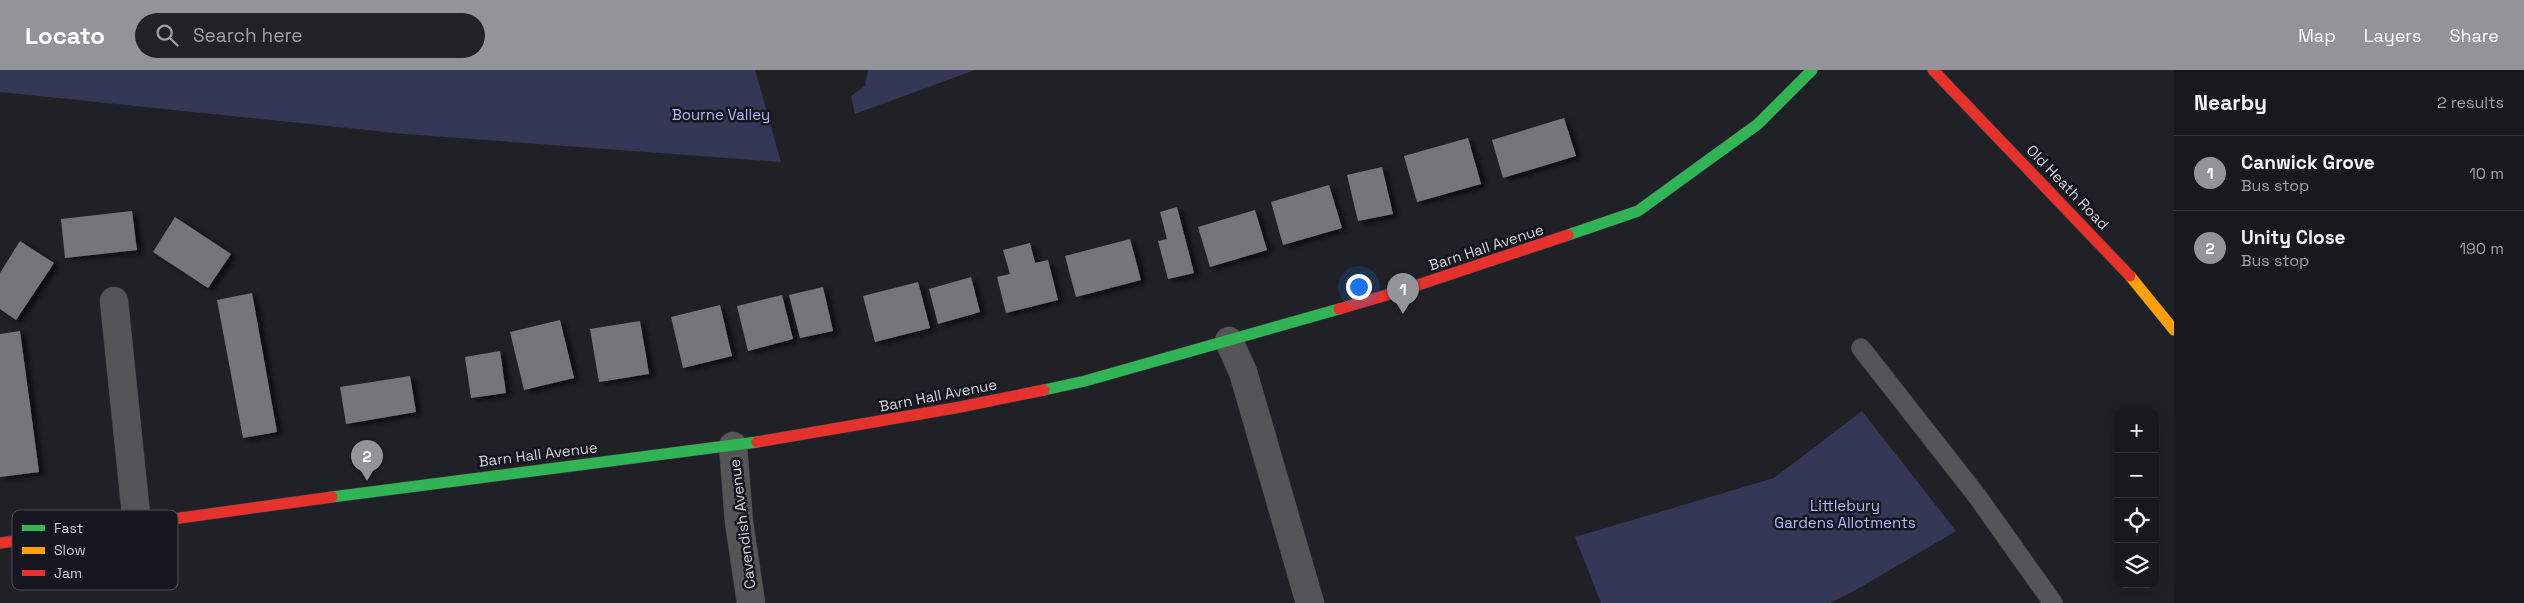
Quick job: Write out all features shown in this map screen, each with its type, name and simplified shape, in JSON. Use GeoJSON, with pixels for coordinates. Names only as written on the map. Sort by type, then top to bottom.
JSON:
{"type":"FeatureCollection","features":[{"type":"Feature","properties":{"kind":"street","name":"Barn Hall Avenue"},"geometry":{"type":"LineString","coordinates":[[178,518],[518,472],[733,446],[955,408],[1085,381],[1229,341],[1477,267],[1638,211],[1758,124],[1812,70]]}},
{"type":"Feature","properties":{"kind":"street","name":"Old Heath Road"},"geometry":{"type":"LineString","coordinates":[[1933,70],[2117,260],[2174,330]]}},
{"type":"Feature","properties":{"kind":"street"},"geometry":{"type":"LineString","coordinates":[[114,301],[136,510]]}},
{"type":"Feature","properties":{"kind":"street"},"geometry":{"type":"LineString","coordinates":[[1229,341],[1243,372],[1310,603]]}},
{"type":"Feature","properties":{"kind":"street","name":"Cavendish Avenue"},"geometry":{"type":"LineString","coordinates":[[733,446],[738,522],[751,603]]}},
{"type":"Feature","properties":{"kind":"lane"},"geometry":{"type":"LineString","coordinates":[[1861,348],[1977,496],[2053,603]]}},
{"type":"Feature","properties":{"kind":"green space","name":"Bourne Valley"},"geometry":{"type":"Polygon","coordinates":[[[0,70],[755,70],[781,162],[405,134],[0,92],[0,70]]]}},
{"type":"Feature","properties":{"kind":"green space"},"geometry":{"type":"Polygon","coordinates":[[[868,70],[975,70],[855,114],[851,96],[865,86],[868,70]]]}},
{"type":"Feature","properties":{"kind":"green space","name":"Littlebury Gardens Allotments"},"geometry":{"type":"Polygon","coordinates":[[[1862,411],[1956,531],[1856,590],[1830,603],[1601,603],[1575,537],[1774,478],[1862,411]]]}},
{"type":"Feature","properties":{"kind":"building"},"geometry":{"type":"Polygon","coordinates":[[[1564,118],[1576,156],[1503,178],[1492,140],[1564,118]]]}},
{"type":"Feature","properties":{"kind":"building"},"geometry":{"type":"Polygon","coordinates":[[[1468,138],[1481,184],[1417,202],[1404,156],[1468,138]]]}},
{"type":"Feature","properties":{"kind":"building"},"geometry":{"type":"Polygon","coordinates":[[[1382,167],[1393,214],[1358,221],[1347,175],[1382,167]]]}},
{"type":"Feature","properties":{"kind":"building"},"geometry":{"type":"Polygon","coordinates":[[[1329,185],[1342,228],[1283,245],[1271,202],[1329,185]]]}},
{"type":"Feature","properties":{"kind":"building"},"geometry":{"type":"Polygon","coordinates":[[[1177,207],[1194,273],[1168,279],[1158,241],[1167,239],[1160,212],[1177,207]]]}},
{"type":"Feature","properties":{"kind":"building"},"geometry":{"type":"Polygon","coordinates":[[[1255,210],[1267,250],[1210,267],[1198,227],[1255,210]]]}},
{"type":"Feature","properties":{"kind":"building"},"geometry":{"type":"Polygon","coordinates":[[[132,211],[137,250],[65,258],[61,219],[132,211]]]}},
{"type":"Feature","properties":{"kind":"building"},"geometry":{"type":"Polygon","coordinates":[[[175,217],[231,254],[208,288],[153,252],[175,217]]]}},
{"type":"Feature","properties":{"kind":"building"},"geometry":{"type":"Polygon","coordinates":[[[1130,239],[1141,280],[1076,297],[1065,256],[1130,239]]]}},
{"type":"Feature","properties":{"kind":"building"},"geometry":{"type":"Polygon","coordinates":[[[20,241],[54,263],[16,320],[0,309],[0,273],[20,241]]]}},
{"type":"Feature","properties":{"kind":"building"},"geometry":{"type":"Polygon","coordinates":[[[1030,243],[1035,263],[1048,260],[1058,300],[1006,313],[997,277],[1010,274],[1003,250],[1030,243]]]}},
{"type":"Feature","properties":{"kind":"building"},"geometry":{"type":"Polygon","coordinates":[[[971,277],[980,312],[938,324],[929,289],[971,277]]]}},
{"type":"Feature","properties":{"kind":"building"},"geometry":{"type":"Polygon","coordinates":[[[918,282],[930,328],[875,342],[863,296],[918,282]]]}},
{"type":"Feature","properties":{"kind":"building"},"geometry":{"type":"Polygon","coordinates":[[[823,287],[833,331],[800,338],[789,295],[823,287]]]}},
{"type":"Feature","properties":{"kind":"building"},"geometry":{"type":"Polygon","coordinates":[[[252,293],[277,432],[243,438],[217,300],[252,293]]]}},
{"type":"Feature","properties":{"kind":"building"},"geometry":{"type":"Polygon","coordinates":[[[782,295],[793,339],[748,351],[737,306],[782,295]]]}},
{"type":"Feature","properties":{"kind":"building"},"geometry":{"type":"Polygon","coordinates":[[[720,305],[732,356],[683,368],[671,317],[720,305]]]}},
{"type":"Feature","properties":{"kind":"building"},"geometry":{"type":"Polygon","coordinates":[[[560,320],[574,378],[524,390],[510,332],[560,320]]]}},
{"type":"Feature","properties":{"kind":"building"},"geometry":{"type":"Polygon","coordinates":[[[640,321],[649,374],[599,382],[590,329],[640,321]]]}},
{"type":"Feature","properties":{"kind":"building"},"geometry":{"type":"Polygon","coordinates":[[[20,331],[39,472],[0,477],[0,334],[20,331]]]}},
{"type":"Feature","properties":{"kind":"building"},"geometry":{"type":"Polygon","coordinates":[[[500,351],[506,393],[471,398],[465,357],[500,351]]]}},
{"type":"Feature","properties":{"kind":"building"},"geometry":{"type":"Polygon","coordinates":[[[410,376],[416,412],[346,424],[340,387],[410,376]]]}},
{"type":"Feature","properties":{"kind":"traffic: fast"},"geometry":{"type":"LineString","coordinates":[[1568,235],[1638,211],[1758,124],[1812,70]]}},
{"type":"Feature","properties":{"kind":"traffic: fast"},"geometry":{"type":"LineString","coordinates":[[1044,390],[1085,381],[1339,309]]}},
{"type":"Feature","properties":{"kind":"traffic: fast"},"geometry":{"type":"LineString","coordinates":[[332,497],[757,442]]}},
{"type":"Feature","properties":{"kind":"traffic: slow"},"geometry":{"type":"LineString","coordinates":[[2130,276],[2174,330]]}},
{"type":"Feature","properties":{"kind":"traffic: jam"},"geometry":{"type":"LineString","coordinates":[[1933,70],[2130,276]]}},
{"type":"Feature","properties":{"kind":"traffic: jam"},"geometry":{"type":"LineString","coordinates":[[1339,309],[1397,292],[1568,235]]}},
{"type":"Feature","properties":{"kind":"traffic: jam"},"geometry":{"type":"LineString","coordinates":[[757,442],[955,408],[1044,390]]}},
{"type":"Feature","properties":{"kind":"traffic: jam"},"geometry":{"type":"LineString","coordinates":[[178,518],[332,497]]}},
{"type":"Feature","properties":{"kind":"traffic: jam"},"geometry":{"type":"LineString","coordinates":[[0,543],[12,541]]}},
{"type":"Feature","properties":{"kind":"place","name":"Canwick Grove"},"geometry":{"type":"Point","coordinates":[1403,314]}},
{"type":"Feature","properties":{"kind":"place","name":"Unity Close"},"geometry":{"type":"Point","coordinates":[367,481]}}]}
